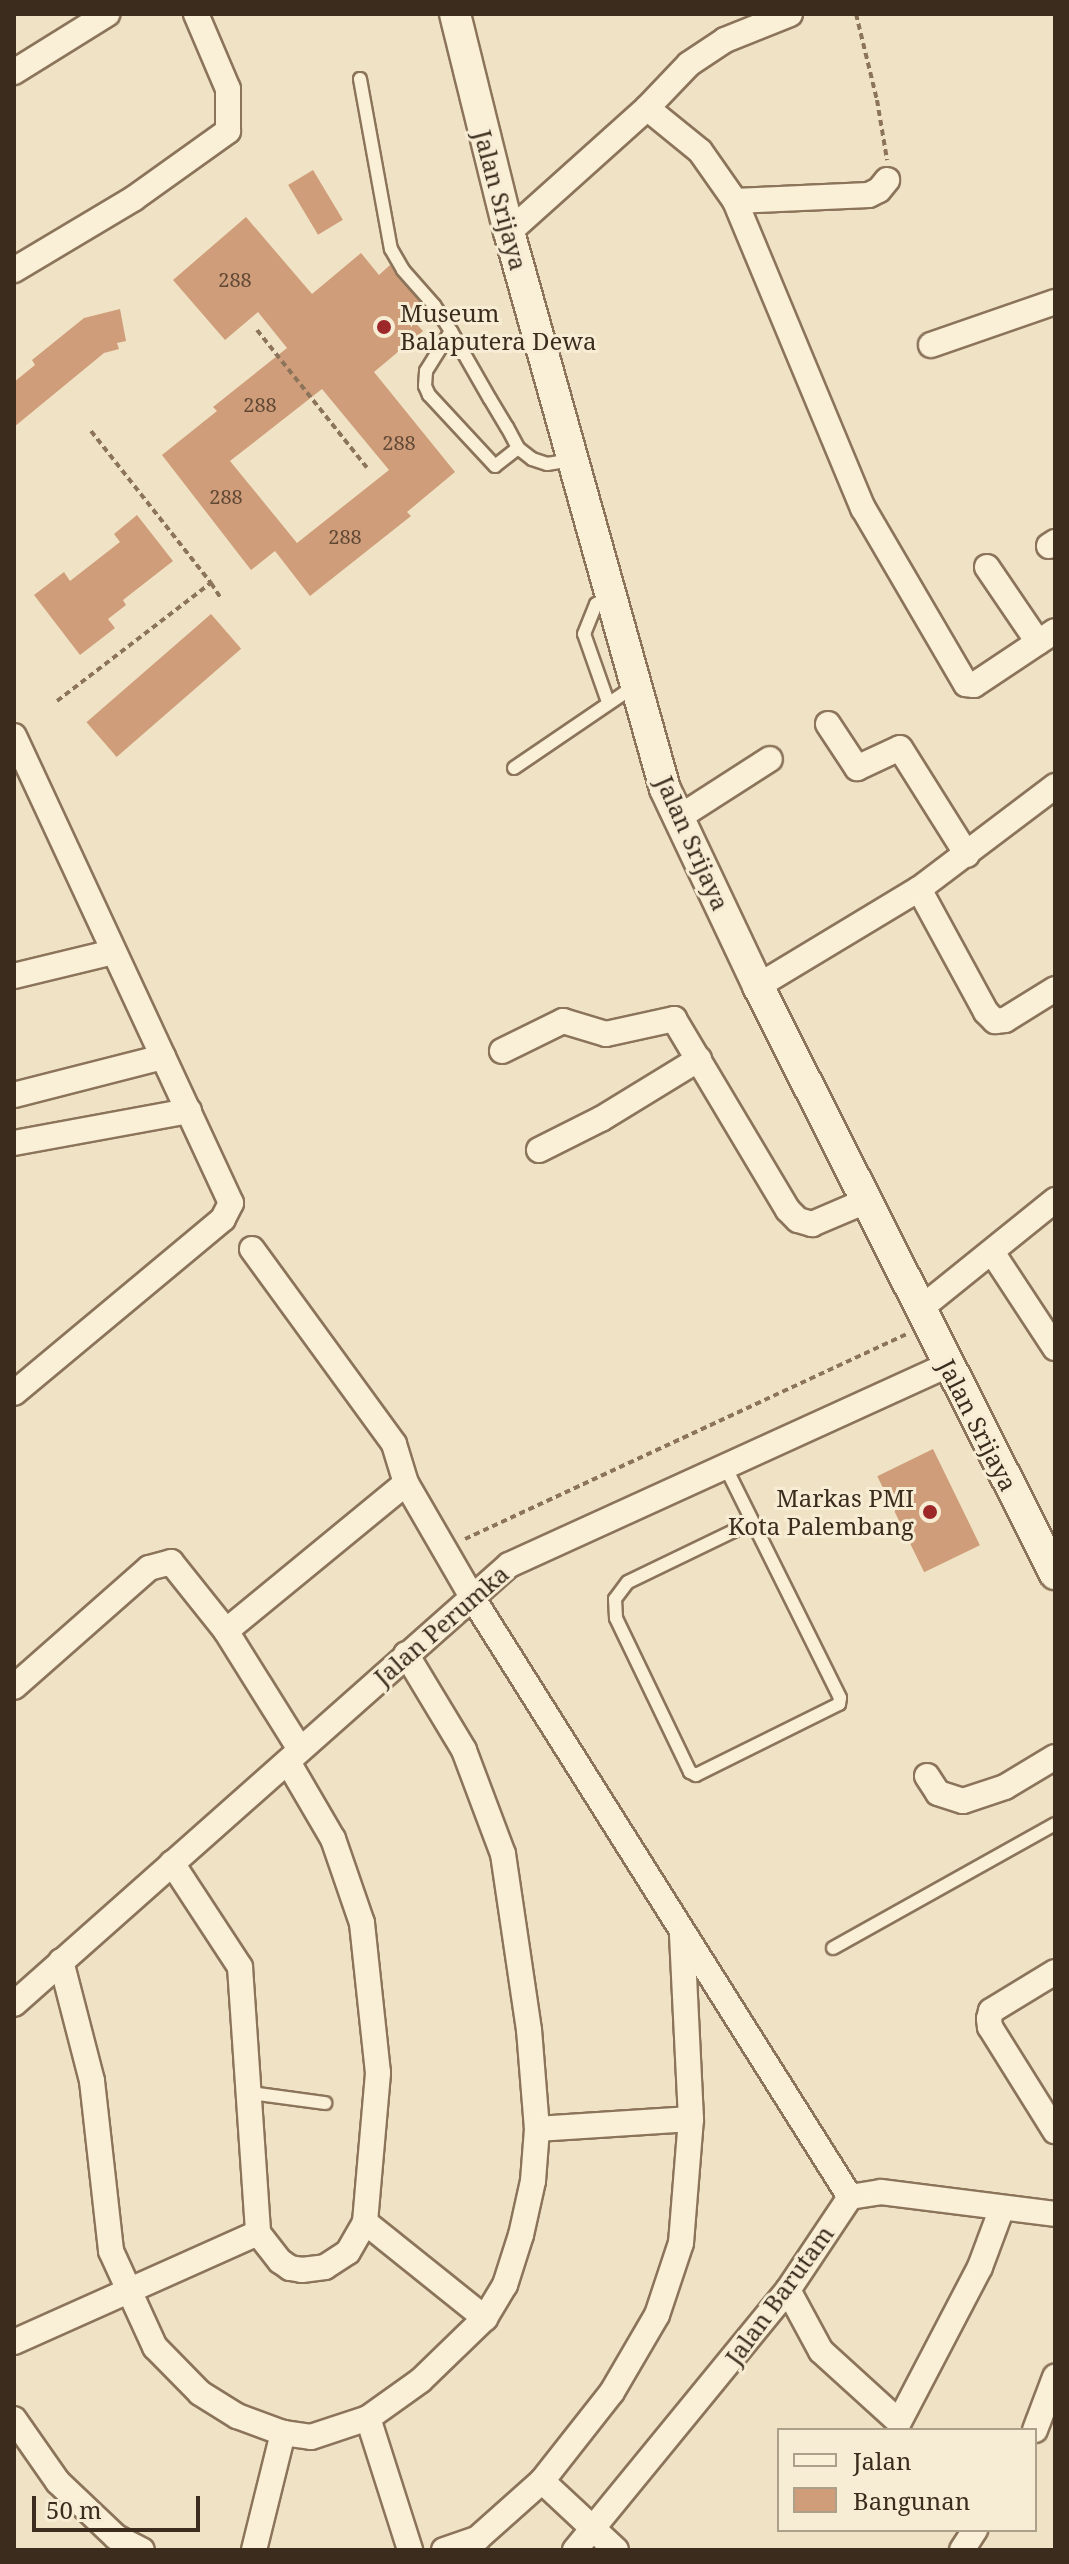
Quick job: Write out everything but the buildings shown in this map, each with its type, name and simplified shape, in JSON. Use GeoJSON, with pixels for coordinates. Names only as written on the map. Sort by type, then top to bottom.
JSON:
{"type":"FeatureCollection","features":[{"type":"Feature","properties":{"kind":"street"},"geometry":{"type":"LineString","coordinates":[[14,72],[107,14]]}},
{"type":"Feature","properties":{"kind":"street"},"geometry":{"type":"LineString","coordinates":[[14,270],[133,199],[228,131],[228,89],[196,14]]}},
{"type":"Feature","properties":{"kind":"street","name":"Jalan Srijaya"},"geometry":{"type":"LineString","coordinates":[[455,14],[509,232],[665,789],[758,986],[1055,1574]]}},
{"type":"Feature","properties":{"kind":"street"},"geometry":{"type":"LineString","coordinates":[[509,232],[647,108],[689,64],[725,40],[790,14]]}},
{"type":"Feature","properties":{"kind":"street"},"geometry":{"type":"LineString","coordinates":[[647,108],[700,151],[735,201],[863,508],[966,684],[974,685],[1047,636],[987,567]]}},
{"type":"Feature","properties":{"kind":"street"},"geometry":{"type":"LineString","coordinates":[[735,201],[869,195],[879,190],[887,180]]}},
{"type":"Feature","properties":{"kind":"street"},"geometry":{"type":"LineString","coordinates":[[931,345],[1055,303]]}},
{"type":"Feature","properties":{"kind":"street"},"geometry":{"type":"LineString","coordinates":[[828,724],[857,768],[900,748],[967,855]]}},
{"type":"Feature","properties":{"kind":"street"},"geometry":{"type":"LineString","coordinates":[[14,736],[231,1203],[223,1219],[14,1393]]}},
{"type":"Feature","properties":{"kind":"street"},"geometry":{"type":"LineString","coordinates":[[678,818],[770,759]]}},
{"type":"Feature","properties":{"kind":"street"},"geometry":{"type":"LineString","coordinates":[[758,986],[919,889],[1055,786]]}},
{"type":"Feature","properties":{"kind":"street"},"geometry":{"type":"LineString","coordinates":[[919,889],[986,1012],[995,1021],[1005,1020],[1055,989]]}},
{"type":"Feature","properties":{"kind":"street"},"geometry":{"type":"LineString","coordinates":[[14,976],[113,952]]}},
{"type":"Feature","properties":{"kind":"street"},"geometry":{"type":"LineString","coordinates":[[502,1051],[563,1021],[614,1033],[674,1019],[788,1210],[798,1220],[812,1224],[825,1221],[866,1201]]}},
{"type":"Feature","properties":{"kind":"street"},"geometry":{"type":"LineString","coordinates":[[14,1095],[163,1057]]}},
{"type":"Feature","properties":{"kind":"street"},"geometry":{"type":"LineString","coordinates":[[539,1150],[601,1119],[699,1059]]}},
{"type":"Feature","properties":{"kind":"street"},"geometry":{"type":"LineString","coordinates":[[14,1143],[189,1111]]}},
{"type":"Feature","properties":{"kind":"street"},"geometry":{"type":"LineString","coordinates":[[924,1317],[992,1252],[1055,1200]]}},
{"type":"Feature","properties":{"kind":"street"},"geometry":{"type":"LineString","coordinates":[[252,1249],[348,1376],[394,1444],[406,1483],[472,1597],[850,2197],[881,2192],[1055,2214]]}},
{"type":"Feature","properties":{"kind":"street"},"geometry":{"type":"LineString","coordinates":[[992,1252],[1055,1348]]}},
{"type":"Feature","properties":{"kind":"street","name":"Jalan Perumka"},"geometry":{"type":"LineString","coordinates":[[14,2004],[509,1565],[724,1464],[947,1365]]}},
{"type":"Feature","properties":{"kind":"street"},"geometry":{"type":"LineString","coordinates":[[226,1631],[406,1483]]}},
{"type":"Feature","properties":{"kind":"street"},"geometry":{"type":"LineString","coordinates":[[14,1687],[159,1562],[171,1562],[226,1631],[293,1755],[333,1839],[362,1923],[378,2073],[365,2222],[348,2252],[325,2267],[302,2270],[280,2261],[258,2233],[251,2093],[240,1967],[172,1863]]}},
{"type":"Feature","properties":{"kind":"street"},"geometry":{"type":"LineString","coordinates":[[61,1961],[92,2081],[111,2251],[155,2347],[200,2393],[237,2416],[283,2433],[311,2437],[368,2418],[421,2380],[485,2318],[505,2285],[521,2235],[533,2181],[537,2129],[529,2030],[503,1854],[464,1750],[406,1654]]}},
{"type":"Feature","properties":{"kind":"street"},"geometry":{"type":"LineString","coordinates":[[927,1776],[938,1793],[963,1801],[1005,1787],[1055,1757]]}},
{"type":"Feature","properties":{"kind":"street"},"geometry":{"type":"LineString","coordinates":[[444,2550],[478,2538],[542,2481],[612,2392],[657,2315],[681,2243],[691,2119],[682,1933]]}},
{"type":"Feature","properties":{"kind":"street"},"geometry":{"type":"LineString","coordinates":[[1055,1972],[991,2011],[989,2019],[990,2027],[1055,2131]]}},
{"type":"Feature","properties":{"kind":"street"},"geometry":{"type":"LineString","coordinates":[[537,2129],[691,2119]]}},
{"type":"Feature","properties":{"kind":"street","name":"Jalan Barutam"},"geometry":{"type":"LineString","coordinates":[[575,2550],[788,2290],[850,2197]]}},
{"type":"Feature","properties":{"kind":"street"},"geometry":{"type":"LineString","coordinates":[[788,2290],[821,2351],[899,2422],[980,2267],[1002,2208]]}},
{"type":"Feature","properties":{"kind":"street"},"geometry":{"type":"LineString","coordinates":[[365,2222],[485,2318]]}},
{"type":"Feature","properties":{"kind":"street"},"geometry":{"type":"LineString","coordinates":[[14,2342],[258,2233]]}},
{"type":"Feature","properties":{"kind":"street"},"geometry":{"type":"LineString","coordinates":[[1036,2428],[1055,2377]]}},
{"type":"Feature","properties":{"kind":"street"},"geometry":{"type":"LineString","coordinates":[[368,2418],[410,2550]]}},
{"type":"Feature","properties":{"kind":"street"},"geometry":{"type":"LineString","coordinates":[[14,2419],[104,2541],[142,2550]]}},
{"type":"Feature","properties":{"kind":"street"},"geometry":{"type":"LineString","coordinates":[[254,2550],[283,2433]]}},
{"type":"Feature","properties":{"kind":"street"},"geometry":{"type":"LineString","coordinates":[[542,2481],[616,2550]]}},
{"type":"Feature","properties":{"kind":"street"},"geometry":{"type":"LineString","coordinates":[[962,2550],[974,2532]]}},
{"type":"Feature","properties":{"kind":"lane"},"geometry":{"type":"LineString","coordinates":[[360,79],[391,249],[403,270],[434,305],[451,331],[518,448],[532,459],[547,464],[572,460]]}},
{"type":"Feature","properties":{"kind":"lane"},"geometry":{"type":"LineString","coordinates":[[451,331],[426,371],[424,379],[429,395],[492,465],[498,465],[518,448]]}},
{"type":"Feature","properties":{"kind":"lane"},"geometry":{"type":"LineString","coordinates":[[608,702],[584,634],[596,604],[611,597]]}},
{"type":"Feature","properties":{"kind":"lane"},"geometry":{"type":"LineString","coordinates":[[514,768],[636,685]]}},
{"type":"Feature","properties":{"kind":"lane"},"geometry":{"type":"LineString","coordinates":[[724,1464],[750,1523],[838,1691],[839,1704],[696,1775],[690,1772],[616,1618],[615,1599],[628,1582],[750,1523]]}},
{"type":"Feature","properties":{"kind":"lane"},"geometry":{"type":"LineString","coordinates":[[833,1948],[1055,1824]]}},
{"type":"Feature","properties":{"kind":"lane"},"geometry":{"type":"LineString","coordinates":[[251,2093],[325,2103]]}},
{"type":"Feature","properties":{"kind":"path"},"geometry":{"type":"LineString","coordinates":[[856,14],[877,100],[887,180]]}},
{"type":"Feature","properties":{"kind":"path"},"geometry":{"type":"LineString","coordinates":[[257,330],[367,468]]}},
{"type":"Feature","properties":{"kind":"path"},"geometry":{"type":"LineString","coordinates":[[91,431],[220,597]]}},
{"type":"Feature","properties":{"kind":"path"},"geometry":{"type":"LineString","coordinates":[[57,701],[211,583]]}},
{"type":"Feature","properties":{"kind":"path"},"geometry":{"type":"LineString","coordinates":[[444,1548],[924,1317]]}},
{"type":"Feature","properties":{"kind":"place","name":"Museum Balaputera Dewa"},"geometry":{"type":"Point","coordinates":[384,327]}},
{"type":"Feature","properties":{"kind":"place","name":"Markas PMI Kota Palembang"},"geometry":{"type":"Point","coordinates":[930,1512]}}]}
